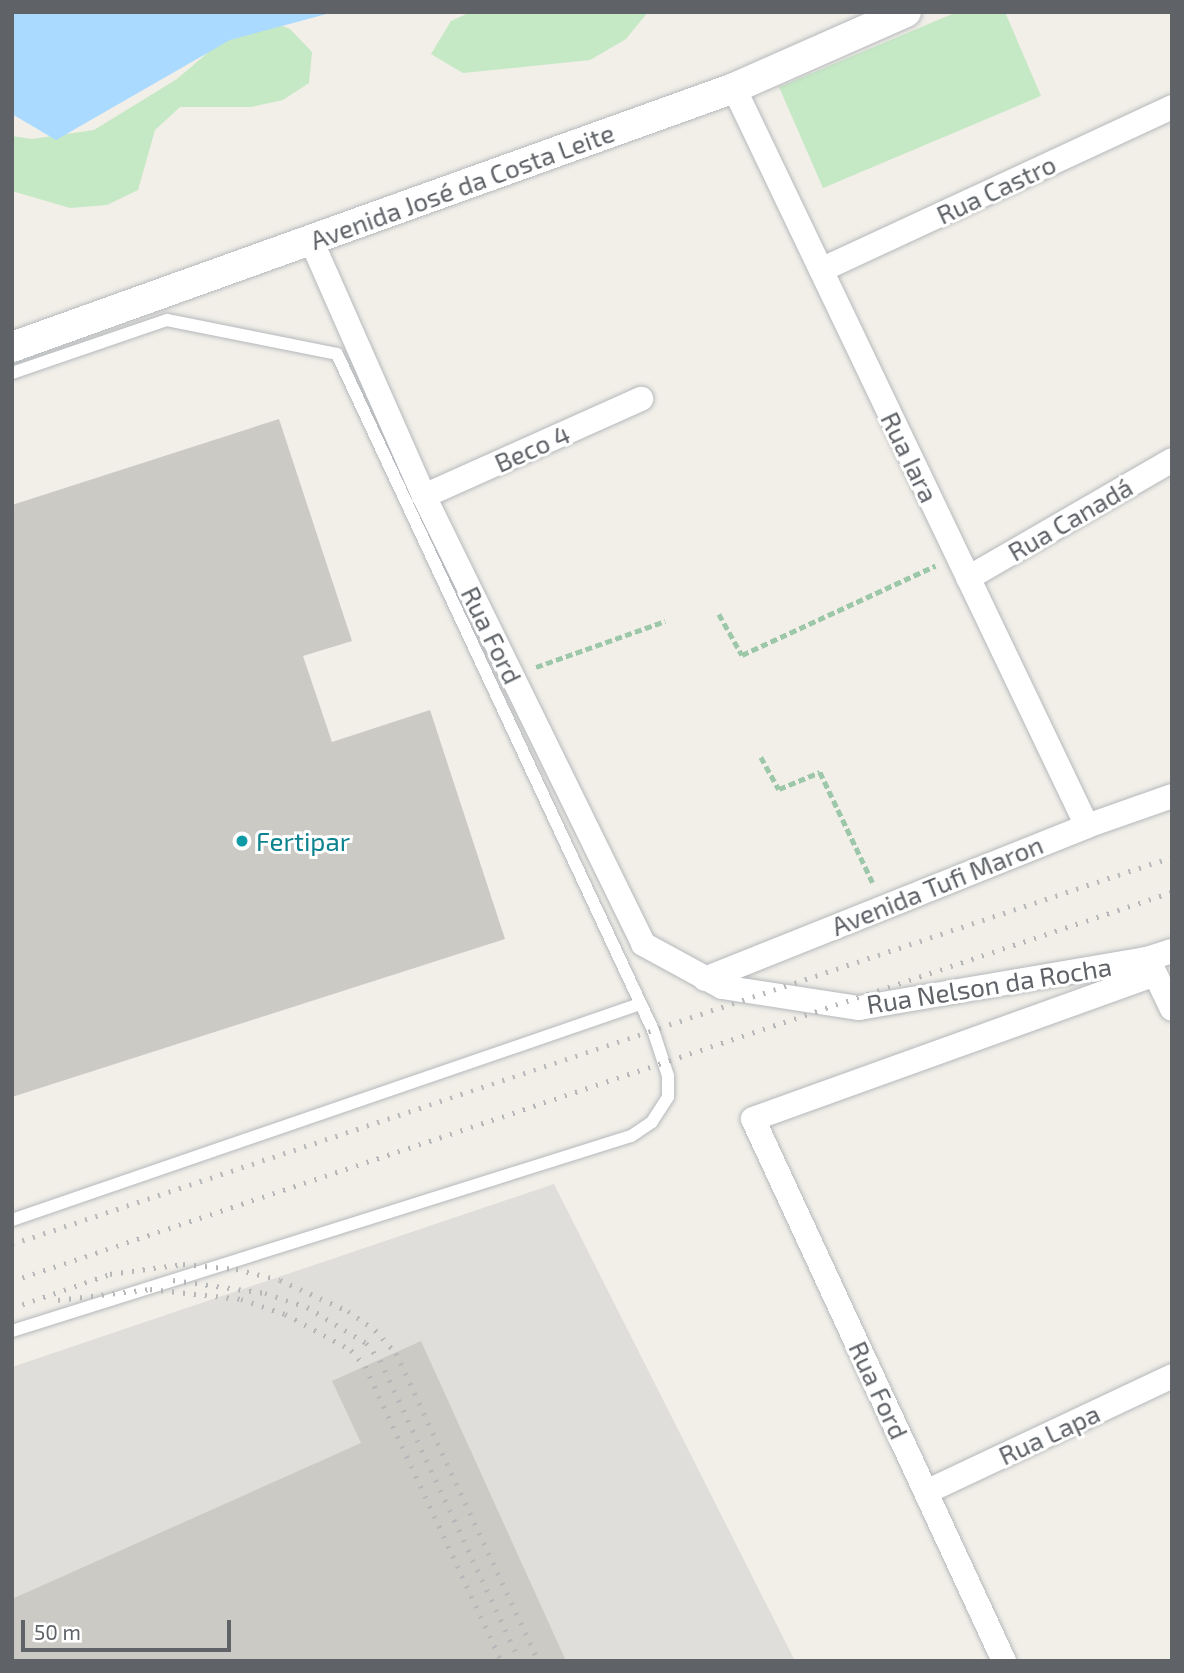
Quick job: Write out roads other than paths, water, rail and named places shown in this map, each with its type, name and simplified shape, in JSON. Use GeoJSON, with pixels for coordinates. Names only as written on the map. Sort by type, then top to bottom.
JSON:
{"type":"FeatureCollection","features":[{"type":"Feature","properties":{"kind":"street","name":"Avenida José da Costa Leite"},"geometry":{"type":"LineString","coordinates":[[12,347],[734,88],[906,12]]}},
{"type":"Feature","properties":{"kind":"street","name":"Rua Iara"},"geometry":{"type":"LineString","coordinates":[[734,88],[1087,825]]}},
{"type":"Feature","properties":{"kind":"street","name":"Rua Castro"},"geometry":{"type":"LineString","coordinates":[[821,270],[1172,107]]}},
{"type":"Feature","properties":{"kind":"street","name":"Rua Ford"},"geometry":{"type":"LineString","coordinates":[[311,240],[424,496],[643,944],[714,983]]}},
{"type":"Feature","properties":{"kind":"street","name":"Beco 4"},"geometry":{"type":"LineString","coordinates":[[424,496],[641,399]]}},
{"type":"Feature","properties":{"kind":"street","name":"Rua Canadá"},"geometry":{"type":"LineString","coordinates":[[963,567],[1172,460]]}},
{"type":"Feature","properties":{"kind":"street","name":"Avenida Tufi Maron"},"geometry":{"type":"LineString","coordinates":[[714,983],[884,907],[1087,825],[1172,796]]}},
{"type":"Feature","properties":{"kind":"street","name":"Rua Nelson da Rocha"},"geometry":{"type":"LineString","coordinates":[[714,983],[859,1008],[1151,967],[1172,951]]}},
{"type":"Feature","properties":{"kind":"street","name":"Rua Ford"},"geometry":{"type":"LineString","coordinates":[[1004,1661],[753,1119],[1151,967]]}},
{"type":"Feature","properties":{"kind":"street"},"geometry":{"type":"LineString","coordinates":[[1151,967],[1172,1009]]}},
{"type":"Feature","properties":{"kind":"street","name":"Rua Lapa"},"geometry":{"type":"LineString","coordinates":[[926,1493],[1172,1376]]}},
{"type":"Feature","properties":{"kind":"lane"},"geometry":{"type":"LineString","coordinates":[[12,373],[167,320],[337,354],[640,1004],[668,1076],[668,1097],[652,1122],[631,1136],[12,1331]]}},
{"type":"Feature","properties":{"kind":"lane"},"geometry":{"type":"LineString","coordinates":[[12,1220],[640,1004]]}},
{"type":"Feature","properties":{"kind":"water"},"geometry":{"type":"Polygon","coordinates":[[[12,12],[334,12],[230,40],[56,140],[12,114],[12,12]]]}},
{"type":"Feature","properties":{"kind":"railway"},"geometry":{"type":"LineString","coordinates":[[12,1244],[1172,857]]}},
{"type":"Feature","properties":{"kind":"railway"},"geometry":{"type":"LineString","coordinates":[[12,1281],[1172,892]]}},
{"type":"Feature","properties":{"kind":"railway"},"geometry":{"type":"LineString","coordinates":[[12,1308],[110,1274],[183,1264],[236,1269],[280,1280],[348,1311],[375,1330],[396,1353],[538,1661]]}},
{"type":"Feature","properties":{"kind":"railway"},"geometry":{"type":"LineString","coordinates":[[173,1280],[265,1293],[307,1307],[366,1343],[380,1360],[520,1661]]}},
{"type":"Feature","properties":{"kind":"railway"},"geometry":{"type":"LineString","coordinates":[[58,1300],[150,1289],[241,1299],[285,1314],[351,1350],[365,1366],[501,1661]]}},
{"type":"Feature","properties":{"kind":"place","name":"Fertipar"},"geometry":{"type":"Point","coordinates":[242,841]}}]}
